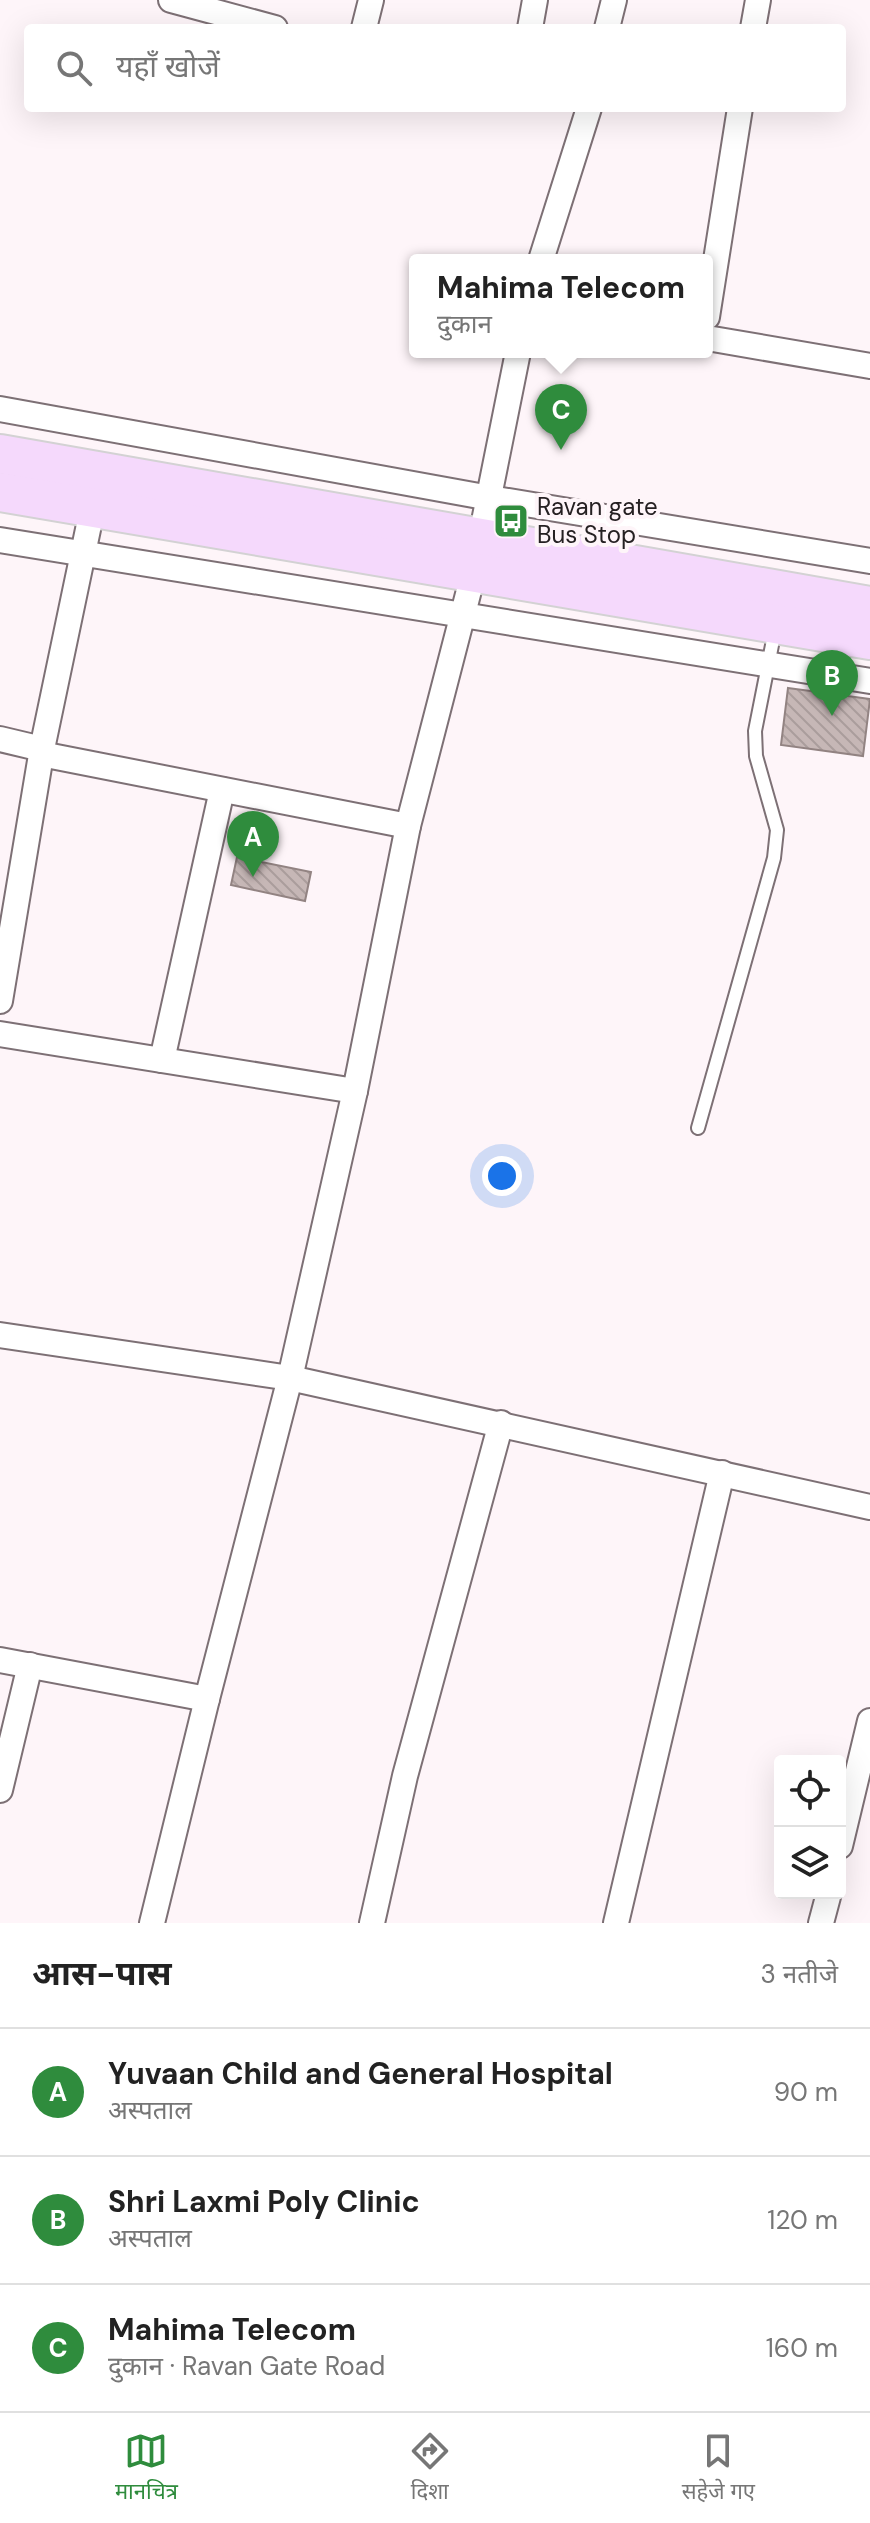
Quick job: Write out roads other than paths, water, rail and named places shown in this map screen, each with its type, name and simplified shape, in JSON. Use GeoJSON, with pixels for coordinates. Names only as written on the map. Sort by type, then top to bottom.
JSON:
{"type":"FeatureCollection","features":[{"type":"Feature","properties":{"kind":"main road"},"geometry":{"type":"LineString","coordinates":[[0,454],[97,489],[477,554],[870,606]]}},
{"type":"Feature","properties":{"kind":"main road"},"geometry":{"type":"LineString","coordinates":[[0,492],[97,489]]}},
{"type":"Feature","properties":{"kind":"main road"},"geometry":{"type":"LineString","coordinates":[[477,554],[776,623],[870,640]]}},
{"type":"Feature","properties":{"kind":"street"},"geometry":{"type":"LineString","coordinates":[[171,0],[204,4],[263,24]]}},
{"type":"Feature","properties":{"kind":"street"},"geometry":{"type":"LineString","coordinates":[[365,24],[371,0]]}},
{"type":"Feature","properties":{"kind":"street"},"geometry":{"type":"LineString","coordinates":[[531,24],[535,0]]}},
{"type":"Feature","properties":{"kind":"street"},"geometry":{"type":"LineString","coordinates":[[608,24],[614,0]]}},
{"type":"Feature","properties":{"kind":"street"},"geometry":{"type":"LineString","coordinates":[[754,24],[758,0]]}},
{"type":"Feature","properties":{"kind":"street"},"geometry":{"type":"LineString","coordinates":[[543,254],[580,112]]}},
{"type":"Feature","properties":{"kind":"street"},"geometry":{"type":"LineString","coordinates":[[713,279],[739,112]]}},
{"type":"Feature","properties":{"kind":"street"},"geometry":{"type":"LineString","coordinates":[[713,339],[870,366]]}},
{"type":"Feature","properties":{"kind":"street"},"geometry":{"type":"LineString","coordinates":[[152,1923],[290,1378],[355,1091],[408,826],[477,554],[517,358]]}},
{"type":"Feature","properties":{"kind":"street"},"geometry":{"type":"LineString","coordinates":[[0,409],[490,498],[870,561]]}},
{"type":"Feature","properties":{"kind":"street"},"geometry":{"type":"LineString","coordinates":[[0,1001],[42,752],[97,489]]}},
{"type":"Feature","properties":{"kind":"street"},"geometry":{"type":"LineString","coordinates":[[0,540],[870,681]]}},
{"type":"Feature","properties":{"kind":"street"},"geometry":{"type":"LineString","coordinates":[[0,739],[42,752],[408,826]]}},
{"type":"Feature","properties":{"kind":"street"},"geometry":{"type":"LineString","coordinates":[[162,1060],[222,790]]}},
{"type":"Feature","properties":{"kind":"street"},"geometry":{"type":"LineString","coordinates":[[0,1034],[355,1091]]}},
{"type":"Feature","properties":{"kind":"street"},"geometry":{"type":"LineString","coordinates":[[0,1335],[290,1378],[870,1507]]}},
{"type":"Feature","properties":{"kind":"street"},"geometry":{"type":"LineString","coordinates":[[372,1923],[405,1776],[501,1423]]}},
{"type":"Feature","properties":{"kind":"street"},"geometry":{"type":"LineString","coordinates":[[616,1923],[722,1473]]}},
{"type":"Feature","properties":{"kind":"street"},"geometry":{"type":"LineString","coordinates":[[0,1660],[207,1699]]}},
{"type":"Feature","properties":{"kind":"street"},"geometry":{"type":"LineString","coordinates":[[0,1790],[30,1665]]}},
{"type":"Feature","properties":{"kind":"street"},"geometry":{"type":"LineString","coordinates":[[845,1827],[870,1721]]}},
{"type":"Feature","properties":{"kind":"street"},"geometry":{"type":"LineString","coordinates":[[821,1923],[827,1899]]}},
{"type":"Feature","properties":{"kind":"lane"},"geometry":{"type":"LineString","coordinates":[[698,1128],[774,858],[777,830],[756,756],[755,731],[776,623]]}},
{"type":"Feature","properties":{"kind":"place","name":"Mahima Telecom"},"geometry":{"type":"Point","coordinates":[561,450]}},
{"type":"Feature","properties":{"kind":"place","name":"Ravan gate Bus Stop"},"geometry":{"type":"Point","coordinates":[511,521]}},
{"type":"Feature","properties":{"kind":"place","name":"Shri Laxmi Poly Clinic"},"geometry":{"type":"Point","coordinates":[832,716]}},
{"type":"Feature","properties":{"kind":"place","name":"Yuvaan Child and General Hospital"},"geometry":{"type":"Point","coordinates":[253,877]}}]}
